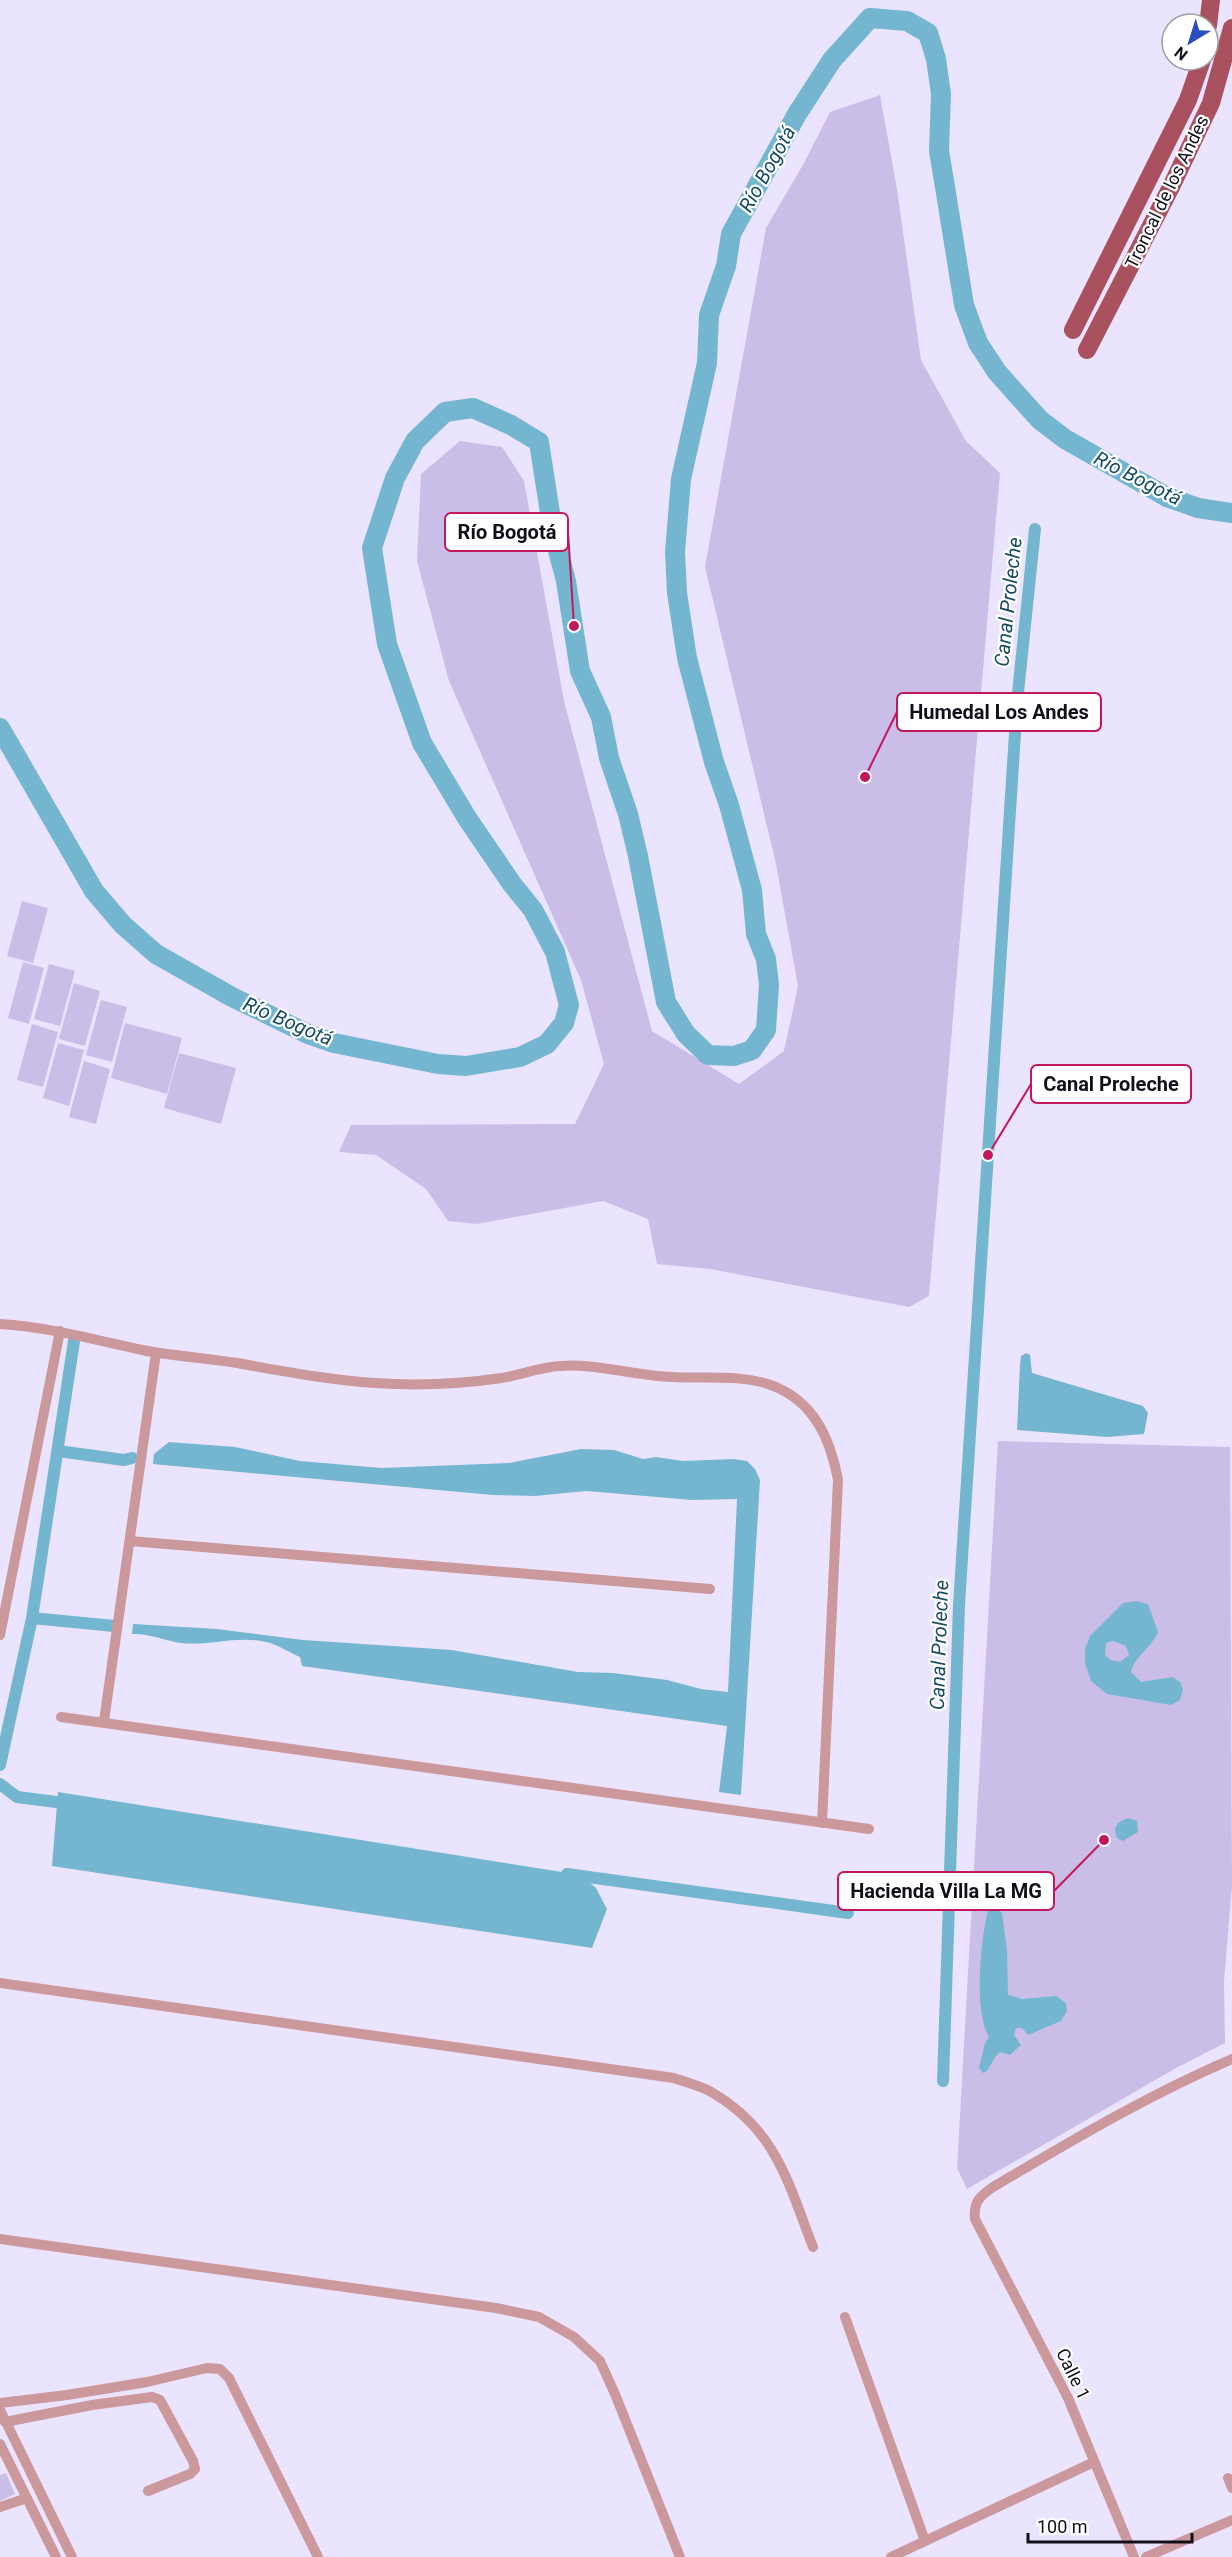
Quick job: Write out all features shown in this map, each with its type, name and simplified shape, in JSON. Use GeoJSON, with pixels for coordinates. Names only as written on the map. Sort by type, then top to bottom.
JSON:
{"type":"FeatureCollection","features":[{"type":"Feature","properties":{"kind":"main road","name":"Troncal de los Andes"},"geometry":{"type":"LineString","coordinates":[[1087,350],[1171,187],[1211,103],[1232,28]]}},
{"type":"Feature","properties":{"kind":"main road","name":"Troncal de los Andes"},"geometry":{"type":"LineString","coordinates":[[1073,330],[1188,100],[1198,72]]}},
{"type":"Feature","properties":{"kind":"street"},"geometry":{"type":"LineString","coordinates":[[0,1324],[60,1331],[156,1353],[239,1364],[321,1379],[378,1383],[446,1383],[504,1378],[558,1366],[587,1366],[660,1377],[748,1379],[773,1386],[798,1400],[818,1422],[832,1449],[838,1480],[822,1823]]}},
{"type":"Feature","properties":{"kind":"street"},"geometry":{"type":"LineString","coordinates":[[0,1635],[60,1331]]}},
{"type":"Feature","properties":{"kind":"street"},"geometry":{"type":"LineString","coordinates":[[104,1721],[156,1353]]}},
{"type":"Feature","properties":{"kind":"street"},"geometry":{"type":"LineString","coordinates":[[129,1541],[710,1589]]}},
{"type":"Feature","properties":{"kind":"street"},"geometry":{"type":"LineString","coordinates":[[61,1717],[104,1721],[869,1829]]}},
{"type":"Feature","properties":{"kind":"street"},"geometry":{"type":"LineString","coordinates":[[0,1983],[675,2078],[712,2092],[740,2112],[763,2134],[780,2161],[813,2247]]}},
{"type":"Feature","properties":{"kind":"street","name":"Calle 1"},"geometry":{"type":"LineString","coordinates":[[1134,2557],[1068,2398],[975,2219],[974,2209],[979,2197],[993,2187],[1089,2130],[1179,2081],[1232,2059]]}},
{"type":"Feature","properties":{"kind":"street"},"geometry":{"type":"LineString","coordinates":[[0,2239],[496,2308],[540,2317],[574,2337],[600,2361],[680,2557]]}},
{"type":"Feature","properties":{"kind":"street"},"geometry":{"type":"LineString","coordinates":[[845,2317],[925,2541]]}},
{"type":"Feature","properties":{"kind":"street"},"geometry":{"type":"LineString","coordinates":[[0,2403],[147,2382],[207,2368],[220,2369],[229,2378],[318,2557]]}},
{"type":"Feature","properties":{"kind":"street"},"geometry":{"type":"LineString","coordinates":[[5,2422],[92,2405],[152,2397],[160,2400],[193,2461],[195,2469],[190,2474],[148,2491]]}},
{"type":"Feature","properties":{"kind":"street"},"geometry":{"type":"LineString","coordinates":[[0,2410],[72,2557]]}},
{"type":"Feature","properties":{"kind":"street"},"geometry":{"type":"LineString","coordinates":[[0,2444],[56,2557]]}},
{"type":"Feature","properties":{"kind":"street"},"geometry":{"type":"LineString","coordinates":[[891,2557],[1094,2462]]}},
{"type":"Feature","properties":{"kind":"street"},"geometry":{"type":"LineString","coordinates":[[0,2469],[10,2464]]}},
{"type":"Feature","properties":{"kind":"street"},"geometry":{"type":"LineString","coordinates":[[0,2507],[27,2498]]}},
{"type":"Feature","properties":{"kind":"street"},"geometry":{"type":"LineString","coordinates":[[1146,2557],[1232,2520]]}},
{"type":"Feature","properties":{"kind":"shaded area"},"geometry":{"type":"Polygon","coordinates":[[[880,95],[897,189],[921,360],[966,441],[1000,473],[929,1296],[909,1307],[710,1269],[657,1264],[648,1219],[603,1201],[477,1224],[448,1221],[426,1189],[376,1155],[339,1152],[351,1125],[575,1124],[604,1064],[581,980],[449,681],[417,561],[421,474],[460,441],[502,447],[524,481],[564,701],[652,1031],[739,1084],[784,1051],[798,986],[776,864],[705,567],[766,228],[804,163],[830,112],[880,95]]]}},
{"type":"Feature","properties":{"kind":"shaded area"},"geometry":{"type":"Polygon","coordinates":[[[22,901],[48,908],[33,963],[7,956],[22,901]]]}},
{"type":"Feature","properties":{"kind":"shaded area"},"geometry":{"type":"Polygon","coordinates":[[[23,962],[44,968],[29,1024],[8,1018],[23,962]]]}},
{"type":"Feature","properties":{"kind":"shaded area"},"geometry":{"type":"Polygon","coordinates":[[[49,964],[75,971],[60,1026],[34,1019],[49,964]]]}},
{"type":"Feature","properties":{"kind":"shaded area"},"geometry":{"type":"Polygon","coordinates":[[[74,983],[100,991],[85,1046],[59,1039],[74,983]]]}},
{"type":"Feature","properties":{"kind":"shaded area"},"geometry":{"type":"Polygon","coordinates":[[[101,1000],[127,1007],[112,1062],[86,1055],[101,1000]]]}},
{"type":"Feature","properties":{"kind":"shaded area"},"geometry":{"type":"Polygon","coordinates":[[[125,1023],[182,1038],[167,1094],[111,1078],[125,1023]]]}},
{"type":"Feature","properties":{"kind":"shaded area"},"geometry":{"type":"Polygon","coordinates":[[[32,1024],[58,1032],[43,1087],[17,1080],[32,1024]]]}},
{"type":"Feature","properties":{"kind":"shaded area"},"geometry":{"type":"Polygon","coordinates":[[[58,1043],[84,1050],[69,1106],[43,1098],[58,1043]]]}},
{"type":"Feature","properties":{"kind":"shaded area"},"geometry":{"type":"Polygon","coordinates":[[[179,1053],[236,1068],[221,1124],[164,1108],[179,1053]]]}},
{"type":"Feature","properties":{"kind":"shaded area"},"geometry":{"type":"Polygon","coordinates":[[[84,1061],[110,1069],[96,1124],[69,1117],[84,1061]]]}},
{"type":"Feature","properties":{"kind":"shaded area"},"geometry":{"type":"Polygon","coordinates":[[[998,1441],[1230,1447],[1232,1885],[1224,1982],[1225,2043],[1176,2068],[967,2189],[957,2168],[998,1441]]]}},
{"type":"Feature","properties":{"kind":"shaded area"},"geometry":{"type":"Polygon","coordinates":[[[6,2473],[15,2494],[0,2501],[0,2475],[6,2473]]]}},
{"type":"Feature","properties":{"kind":"water"},"geometry":{"type":"Polygon","coordinates":[[[1026,1353],[1030,1355],[1032,1373],[1143,1406],[1148,1413],[1144,1434],[1107,1437],[1017,1430],[1021,1356],[1026,1353]]]}},
{"type":"Feature","properties":{"kind":"water"},"geometry":{"type":"Polygon","coordinates":[[[169,1442],[235,1447],[300,1461],[381,1468],[509,1463],[581,1449],[614,1450],[643,1459],[656,1457],[683,1461],[734,1459],[747,1461],[755,1469],[760,1480],[741,1795],[719,1792],[727,1726],[302,1666],[300,1657],[274,1644],[255,1640],[192,1644],[132,1634],[133,1624],[217,1629],[303,1640],[452,1650],[578,1672],[613,1673],[667,1680],[701,1689],[728,1692],[737,1499],[692,1500],[586,1491],[535,1496],[493,1495],[153,1464],[154,1454],[169,1442]]]}},
{"type":"Feature","properties":{"kind":"water"},"geometry":{"type":"Polygon","coordinates":[[[1136,1601],[1148,1604],[1158,1632],[1136,1661],[1131,1672],[1141,1682],[1173,1677],[1180,1682],[1183,1690],[1180,1700],[1171,1705],[1107,1694],[1091,1681],[1085,1663],[1085,1649],[1090,1636],[1123,1603],[1136,1601]],[[1113,1641],[1106,1643],[1105,1655],[1111,1660],[1120,1662],[1129,1655],[1126,1646],[1113,1641]]]}},
{"type":"Feature","properties":{"kind":"water"},"geometry":{"type":"Polygon","coordinates":[[[58,1792],[581,1875],[596,1888],[607,1909],[592,1948],[52,1866],[58,1792]]]}},
{"type":"Feature","properties":{"kind":"water"},"geometry":{"type":"Polygon","coordinates":[[[1129,1818],[1137,1821],[1138,1832],[1123,1841],[1118,1839],[1115,1831],[1119,1823],[1129,1818]]]}},
{"type":"Feature","properties":{"kind":"water"},"geometry":{"type":"Polygon","coordinates":[[[989,1906],[996,1907],[1002,1913],[1007,1950],[1008,1995],[1022,1999],[1056,1996],[1066,2003],[1067,2011],[1061,2021],[1028,2035],[1022,2028],[1016,2028],[1014,2035],[1021,2045],[1010,2055],[1000,2052],[983,2073],[979,2068],[985,2043],[989,2037],[981,2010],[980,1973],[983,1935],[989,1906]]]}},
{"type":"Feature","properties":{"kind":"waterway","name":"Río Bogotá"},"geometry":{"type":"LineString","coordinates":[[0,728],[94,891],[123,925],[156,954],[232,997],[308,1034],[334,1043],[438,1064],[466,1066],[520,1057],[547,1044],[564,1023],[569,1005],[555,952],[533,910],[512,884],[467,818],[422,743],[387,644],[372,548],[395,478],[415,441],[445,412],[473,408],[511,425],[539,442],[553,532],[566,581],[580,671],[601,717],[609,758],[628,814],[666,1002],[686,1034],[708,1055],[734,1056],[752,1050],[766,1030],[769,985],[766,959],[756,934],[752,890],[729,805],[714,762],[687,658],[677,593],[675,552],[681,479],[707,363],[709,315],[726,266],[731,234],[797,114],[832,60],[870,18],[907,21],[928,33],[936,59],[941,94],[939,151],[964,305],[978,343],[997,372],[1040,420],[1065,439],[1167,497],[1198,508],[1232,513]]}},
{"type":"Feature","properties":{"kind":"waterway","name":"Canal Proleche"},"geometry":{"type":"LineString","coordinates":[[943,2081],[959,1605],[1017,702],[1035,529]]}},
{"type":"Feature","properties":{"kind":"waterway"},"geometry":{"type":"LineString","coordinates":[[0,1765],[32,1618],[74,1341]]}},
{"type":"Feature","properties":{"kind":"waterway"},"geometry":{"type":"LineString","coordinates":[[58,1451],[124,1460],[132,1458]]}},
{"type":"Feature","properties":{"kind":"waterway"},"geometry":{"type":"LineString","coordinates":[[32,1618],[114,1626]]}},
{"type":"Feature","properties":{"kind":"waterway"},"geometry":{"type":"LineString","coordinates":[[0,1784],[17,1797],[72,1804]]}},
{"type":"Feature","properties":{"kind":"waterway"},"geometry":{"type":"LineString","coordinates":[[567,1874],[848,1913]]}},
{"type":"Feature","properties":{"kind":"place","name":"Río Bogotá"},"geometry":{"type":"Point","coordinates":[574,626]}},
{"type":"Feature","properties":{"kind":"place","name":"Humedal Los Andes"},"geometry":{"type":"Point","coordinates":[865,777]}},
{"type":"Feature","properties":{"kind":"place","name":"Canal Proleche"},"geometry":{"type":"Point","coordinates":[988,1155]}},
{"type":"Feature","properties":{"kind":"place","name":"Hacienda Villa La MG"},"geometry":{"type":"Point","coordinates":[1104,1840]}}]}
